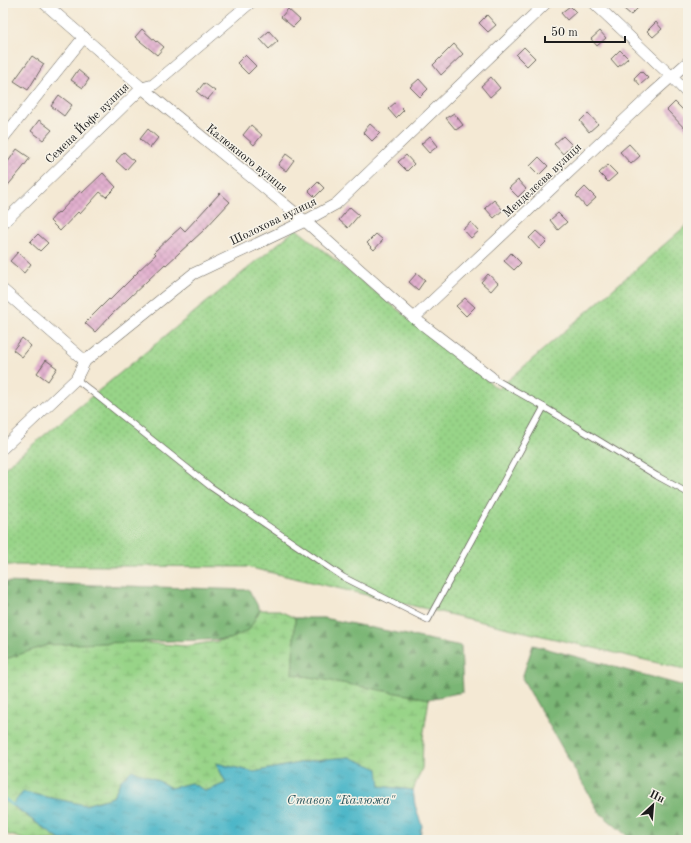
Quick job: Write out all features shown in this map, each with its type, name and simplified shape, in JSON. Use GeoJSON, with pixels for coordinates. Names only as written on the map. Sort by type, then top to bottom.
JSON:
{"type":"FeatureCollection","features":[{"type":"Feature","properties":{"kind":"street","name":"Калюжного вулиця"},"geometry":{"type":"LineString","coordinates":[[44,3],[57,7],[84,37],[142,88],[305,221],[414,318],[490,377]]}},
{"type":"Feature","properties":{"kind":"street","name":"Семена Йофе вулиця"},"geometry":{"type":"LineString","coordinates":[[3,224],[142,88],[153,85],[250,3]]}},
{"type":"Feature","properties":{"kind":"street","name":"Шолохова вулиця"},"geometry":{"type":"LineString","coordinates":[[3,448],[76,379],[85,361],[192,274],[305,221],[336,204],[546,3]]}},
{"type":"Feature","properties":{"kind":"street"},"geometry":{"type":"LineString","coordinates":[[594,3],[688,94]]}},
{"type":"Feature","properties":{"kind":"street"},"geometry":{"type":"LineString","coordinates":[[3,138],[84,37]]}},
{"type":"Feature","properties":{"kind":"street","name":"Менделєєва вулиця"},"geometry":{"type":"LineString","coordinates":[[414,318],[688,62]]}},
{"type":"Feature","properties":{"kind":"street"},"geometry":{"type":"LineString","coordinates":[[3,290],[85,361]]}},
{"type":"Feature","properties":{"kind":"lane"},"geometry":{"type":"LineString","coordinates":[[490,377],[544,407],[657,476],[688,493]]}},
{"type":"Feature","properties":{"kind":"lane"},"geometry":{"type":"LineString","coordinates":[[76,379],[211,487],[343,577],[428,620],[544,407]]}},
{"type":"Feature","properties":{"kind":"green space"},"geometry":{"type":"Polygon","coordinates":[[[688,224],[688,670],[247,567],[3,565],[3,469],[296,229],[498,389],[688,224]]]}},
{"type":"Feature","properties":{"kind":"green space"},"geometry":{"type":"Polygon","coordinates":[[[3,582],[249,590],[260,610],[249,630],[231,639],[48,645],[3,660],[3,582]]]}},
{"type":"Feature","properties":{"kind":"green space"},"geometry":{"type":"Polygon","coordinates":[[[260,610],[277,610],[295,618],[292,674],[429,699],[423,738],[422,768],[413,790],[380,786],[350,757],[314,760],[254,772],[216,763],[226,783],[206,791],[191,783],[171,788],[155,779],[121,780],[113,797],[85,805],[23,792],[13,806],[60,840],[26,840],[3,833],[3,660],[48,645],[136,642],[186,646],[231,639],[249,630],[260,610]]]}},
{"type":"Feature","properties":{"kind":"green space"},"geometry":{"type":"Polygon","coordinates":[[[295,618],[324,618],[461,646],[463,692],[429,699],[292,674],[295,618]]]}},
{"type":"Feature","properties":{"kind":"green space"},"geometry":{"type":"Polygon","coordinates":[[[533,645],[688,687],[688,840],[632,840],[599,812],[522,678],[533,645]]]}},
{"type":"Feature","properties":{"kind":"water","name":"Ставок \"Калюжа\""},"geometry":{"type":"Polygon","coordinates":[[[350,757],[378,769],[380,786],[413,790],[415,805],[422,826],[419,840],[60,840],[12,805],[23,792],[85,805],[113,797],[121,780],[132,770],[155,779],[171,788],[191,783],[206,791],[226,783],[216,763],[254,772],[314,760],[350,757]]]}},
{"type":"Feature","properties":{"kind":"building"},"geometry":{"type":"Polygon","coordinates":[[[630,3],[643,3],[631,15],[624,9],[630,3]]]}},
{"type":"Feature","properties":{"kind":"building"},"geometry":{"type":"Polygon","coordinates":[[[570,6],[576,12],[567,20],[561,13],[570,6]]]}},
{"type":"Feature","properties":{"kind":"building"},"geometry":{"type":"Polygon","coordinates":[[[288,9],[300,20],[293,27],[281,17],[288,9]]]}},
{"type":"Feature","properties":{"kind":"building"},"geometry":{"type":"Polygon","coordinates":[[[487,15],[496,25],[488,32],[479,23],[487,15]]]}},
{"type":"Feature","properties":{"kind":"building"},"geometry":{"type":"Polygon","coordinates":[[[656,22],[662,29],[653,37],[647,31],[656,22]]]}},
{"type":"Feature","properties":{"kind":"building"},"geometry":{"type":"Polygon","coordinates":[[[142,29],[164,47],[157,55],[135,37],[142,29]]]}},
{"type":"Feature","properties":{"kind":"building"},"geometry":{"type":"Polygon","coordinates":[[[269,31],[278,41],[269,49],[260,39],[269,31]]]}},
{"type":"Feature","properties":{"kind":"building"},"geometry":{"type":"Polygon","coordinates":[[[600,31],[606,38],[597,46],[591,39],[600,31]]]}},
{"type":"Feature","properties":{"kind":"building"},"geometry":{"type":"Polygon","coordinates":[[[454,44],[463,54],[441,75],[433,65],[454,44]]]}},
{"type":"Feature","properties":{"kind":"building"},"geometry":{"type":"Polygon","coordinates":[[[524,47],[535,58],[527,66],[516,55],[524,47]]]}},
{"type":"Feature","properties":{"kind":"building"},"geometry":{"type":"Polygon","coordinates":[[[620,50],[628,58],[618,67],[611,59],[620,50]]]}},
{"type":"Feature","properties":{"kind":"building"},"geometry":{"type":"Polygon","coordinates":[[[245,55],[256,66],[248,74],[237,63],[245,55]]]}},
{"type":"Feature","properties":{"kind":"building"},"geometry":{"type":"Polygon","coordinates":[[[32,56],[44,64],[28,90],[14,81],[32,56]]]}},
{"type":"Feature","properties":{"kind":"building"},"geometry":{"type":"Polygon","coordinates":[[[78,70],[89,79],[83,88],[71,80],[78,70]]]}},
{"type":"Feature","properties":{"kind":"building"},"geometry":{"type":"Polygon","coordinates":[[[641,71],[648,78],[640,85],[634,78],[641,71]]]}},
{"type":"Feature","properties":{"kind":"building"},"geometry":{"type":"Polygon","coordinates":[[[491,77],[500,88],[490,97],[481,86],[491,77]]]}},
{"type":"Feature","properties":{"kind":"building"},"geometry":{"type":"Polygon","coordinates":[[[419,79],[428,89],[420,97],[410,87],[419,79]]]}},
{"type":"Feature","properties":{"kind":"building"},"geometry":{"type":"Polygon","coordinates":[[[204,83],[215,91],[207,100],[197,92],[204,83]]]}},
{"type":"Feature","properties":{"kind":"building"},"geometry":{"type":"Polygon","coordinates":[[[59,95],[72,105],[64,116],[51,106],[59,95]]]}},
{"type":"Feature","properties":{"kind":"building"},"geometry":{"type":"Polygon","coordinates":[[[396,102],[404,110],[396,118],[388,109],[396,102]]]}},
{"type":"Feature","properties":{"kind":"building"},"geometry":{"type":"Polygon","coordinates":[[[675,102],[688,115],[688,132],[667,110],[675,102]]]}},
{"type":"Feature","properties":{"kind":"building"},"geometry":{"type":"Polygon","coordinates":[[[454,113],[463,125],[456,130],[446,118],[454,113]]]}},
{"type":"Feature","properties":{"kind":"building"},"geometry":{"type":"Polygon","coordinates":[[[588,113],[598,124],[589,132],[580,121],[588,113]]]}},
{"type":"Feature","properties":{"kind":"building"},"geometry":{"type":"Polygon","coordinates":[[[39,120],[52,130],[43,140],[31,131],[39,120]]]}},
{"type":"Feature","properties":{"kind":"building"},"geometry":{"type":"Polygon","coordinates":[[[370,124],[380,133],[372,141],[363,132],[370,124]]]}},
{"type":"Feature","properties":{"kind":"building"},"geometry":{"type":"Polygon","coordinates":[[[251,125],[262,135],[254,145],[243,135],[251,125]]]}},
{"type":"Feature","properties":{"kind":"building"},"geometry":{"type":"Polygon","coordinates":[[[148,129],[158,138],[150,148],[140,139],[148,129]]]}},
{"type":"Feature","properties":{"kind":"building"},"geometry":{"type":"Polygon","coordinates":[[[430,136],[438,146],[429,153],[421,144],[430,136]]]}},
{"type":"Feature","properties":{"kind":"building"},"geometry":{"type":"Polygon","coordinates":[[[563,136],[572,145],[563,154],[554,144],[563,136]]]}},
{"type":"Feature","properties":{"kind":"building"},"geometry":{"type":"Polygon","coordinates":[[[629,144],[640,156],[631,164],[620,152],[629,144]]]}},
{"type":"Feature","properties":{"kind":"building"},"geometry":{"type":"Polygon","coordinates":[[[17,149],[30,158],[3,191],[3,169],[17,149]]]}},
{"type":"Feature","properties":{"kind":"building"},"geometry":{"type":"Polygon","coordinates":[[[124,152],[134,161],[126,170],[116,161],[124,152]]]}},
{"type":"Feature","properties":{"kind":"building"},"geometry":{"type":"Polygon","coordinates":[[[286,154],[294,160],[286,171],[278,165],[286,154]]]}},
{"type":"Feature","properties":{"kind":"building"},"geometry":{"type":"Polygon","coordinates":[[[406,155],[414,164],[407,171],[398,162],[406,155]]]}},
{"type":"Feature","properties":{"kind":"building"},"geometry":{"type":"Polygon","coordinates":[[[539,157],[548,166],[539,175],[530,166],[539,157]]]}},
{"type":"Feature","properties":{"kind":"building"},"geometry":{"type":"Polygon","coordinates":[[[608,165],[617,174],[608,182],[599,173],[608,165]]]}},
{"type":"Feature","properties":{"kind":"building"},"geometry":{"type":"Polygon","coordinates":[[[103,173],[116,187],[106,197],[100,192],[80,214],[78,212],[60,231],[50,221],[80,191],[82,193],[103,173]]]}},
{"type":"Feature","properties":{"kind":"building"},"geometry":{"type":"Polygon","coordinates":[[[518,180],[526,189],[518,197],[509,188],[518,180]]]}},
{"type":"Feature","properties":{"kind":"building"},"geometry":{"type":"Polygon","coordinates":[[[318,182],[324,188],[315,197],[309,191],[318,182]]]}},
{"type":"Feature","properties":{"kind":"building"},"geometry":{"type":"Polygon","coordinates":[[[585,187],[596,198],[586,207],[576,196],[585,187]]]}},
{"type":"Feature","properties":{"kind":"building"},"geometry":{"type":"Polygon","coordinates":[[[220,193],[230,202],[204,230],[166,265],[165,264],[95,332],[85,323],[156,254],[154,252],[181,227],[185,231],[220,193]]]}},
{"type":"Feature","properties":{"kind":"building"},"geometry":{"type":"Polygon","coordinates":[[[494,200],[503,210],[494,218],[485,208],[494,200]]]}},
{"type":"Feature","properties":{"kind":"building"},"geometry":{"type":"Polygon","coordinates":[[[350,207],[359,215],[348,228],[339,220],[350,207]]]}},
{"type":"Feature","properties":{"kind":"building"},"geometry":{"type":"Polygon","coordinates":[[[558,213],[567,222],[558,230],[550,220],[558,213]]]}},
{"type":"Feature","properties":{"kind":"building"},"geometry":{"type":"Polygon","coordinates":[[[471,222],[479,231],[471,238],[463,229],[471,222]]]}},
{"type":"Feature","properties":{"kind":"building"},"geometry":{"type":"Polygon","coordinates":[[[536,231],[547,241],[539,249],[529,238],[536,231]]]}},
{"type":"Feature","properties":{"kind":"building"},"geometry":{"type":"Polygon","coordinates":[[[38,234],[48,243],[40,251],[30,242],[38,234]]]}},
{"type":"Feature","properties":{"kind":"building"},"geometry":{"type":"Polygon","coordinates":[[[376,234],[383,240],[374,250],[367,243],[376,234]]]}},
{"type":"Feature","properties":{"kind":"building"},"geometry":{"type":"Polygon","coordinates":[[[18,252],[31,264],[24,273],[10,261],[18,252]]]}},
{"type":"Feature","properties":{"kind":"building"},"geometry":{"type":"Polygon","coordinates":[[[511,253],[521,263],[514,270],[504,261],[511,253]]]}},
{"type":"Feature","properties":{"kind":"building"},"geometry":{"type":"Polygon","coordinates":[[[417,273],[425,280],[418,290],[409,282],[417,273]]]}},
{"type":"Feature","properties":{"kind":"building"},"geometry":{"type":"Polygon","coordinates":[[[488,274],[498,283],[491,291],[481,282],[488,274]]]}},
{"type":"Feature","properties":{"kind":"building"},"geometry":{"type":"Polygon","coordinates":[[[465,298],[475,307],[466,316],[456,306],[465,298]]]}},
{"type":"Feature","properties":{"kind":"building"},"geometry":{"type":"Polygon","coordinates":[[[22,338],[31,346],[22,357],[13,350],[22,338]]]}},
{"type":"Feature","properties":{"kind":"building"},"geometry":{"type":"Polygon","coordinates":[[[46,360],[57,368],[48,381],[37,373],[46,360]]]}},
{"type":"Feature","properties":{"kind":"waterway"},"geometry":{"type":"LineString","coordinates":[[3,798],[12,805]]}}]}
